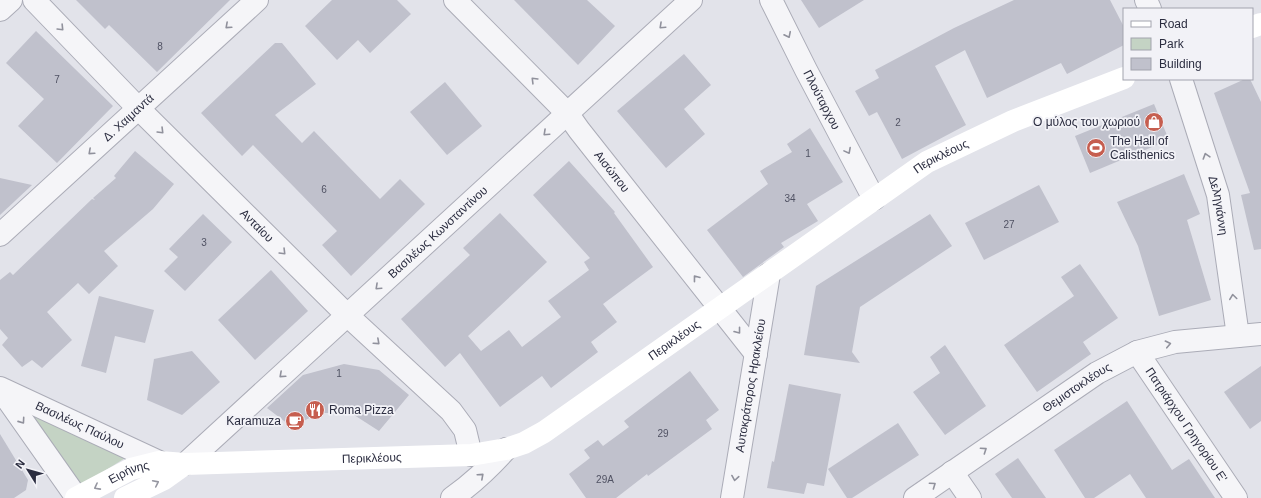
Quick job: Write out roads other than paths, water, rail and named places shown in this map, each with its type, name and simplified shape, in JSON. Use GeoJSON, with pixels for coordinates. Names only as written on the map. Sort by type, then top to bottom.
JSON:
{"type":"FeatureCollection","features":[{"type":"Feature","properties":{"kind":"main road","name":"Περικλέους"},"geometry":{"type":"LineString","coordinates":[[185,464],[471,455],[506,449],[524,443],[544,432],[927,162],[1013,121],[1123,78]]}},
{"type":"Feature","properties":{"kind":"main road","name":"Ειρήνης"},"geometry":{"type":"LineString","coordinates":[[76,498],[131,469],[158,462],[185,464]]}},
{"type":"Feature","properties":{"kind":"main road"},"geometry":{"type":"LineString","coordinates":[[125,498],[164,479],[185,464]]}},
{"type":"Feature","properties":{"kind":"street"},"geometry":{"type":"LineString","coordinates":[[0,10],[10,0]]}},
{"type":"Feature","properties":{"kind":"street","name":"Ανταίου"},"geometry":{"type":"LineString","coordinates":[[34,0],[138,108],[347,315],[451,410],[465,430],[471,455]]}},
{"type":"Feature","properties":{"kind":"street","name":"Δ. Χαιμαντά"},"geometry":{"type":"LineString","coordinates":[[0,235],[257,0]]}},
{"type":"Feature","properties":{"kind":"street","name":"Αισώπου"},"geometry":{"type":"LineString","coordinates":[[455,0],[568,113],[579,130],[756,354]]}},
{"type":"Feature","properties":{"kind":"street","name":"Βασιλέως Κωνσταντίνου"},"geometry":{"type":"LineString","coordinates":[[185,464],[691,0]]}},
{"type":"Feature","properties":{"kind":"street","name":"Πλούταρχου"},"geometry":{"type":"LineString","coordinates":[[771,0],[874,200]]}},
{"type":"Feature","properties":{"kind":"street","name":"Δεληγιάννη"},"geometry":{"type":"LineString","coordinates":[[1181,80],[1218,195],[1238,336]]}},
{"type":"Feature","properties":{"kind":"street","name":"Αυτοκράτορος Ηρακλείου"},"geometry":{"type":"LineString","coordinates":[[732,498],[769,274]]}},
{"type":"Feature","properties":{"kind":"street","name":"Θεμιστοκλέους"},"geometry":{"type":"LineString","coordinates":[[915,498],[1097,373],[1137,352],[1175,342],[1261,334]]}},
{"type":"Feature","properties":{"kind":"street","name":"Πατριάρχου Γρηγορίου Ε'"},"geometry":{"type":"LineString","coordinates":[[1137,352],[1236,498]]}},
{"type":"Feature","properties":{"kind":"street"},"geometry":{"type":"LineString","coordinates":[[0,388],[76,498]]}},
{"type":"Feature","properties":{"kind":"street","name":"Βασιλέως Παύλου"},"geometry":{"type":"LineString","coordinates":[[0,388],[158,462]]}},
{"type":"Feature","properties":{"kind":"street"},"geometry":{"type":"LineString","coordinates":[[452,498],[472,484],[506,449]]}},
{"type":"Feature","properties":{"kind":"street"},"geometry":{"type":"LineString","coordinates":[[952,472],[970,498]]}},
{"type":"Feature","properties":{"kind":"place","name":"Ο μύλος του χωριού"},"geometry":{"type":"Point","coordinates":[1154,122]}},
{"type":"Feature","properties":{"kind":"place","name":"The Hall of Calisthenics"},"geometry":{"type":"Point","coordinates":[1096,148]}},
{"type":"Feature","properties":{"kind":"place","name":"Roma Pizza"},"geometry":{"type":"Point","coordinates":[315,410]}},
{"type":"Feature","properties":{"kind":"place","name":"Karamuza"},"geometry":{"type":"Point","coordinates":[295,421]}}]}
